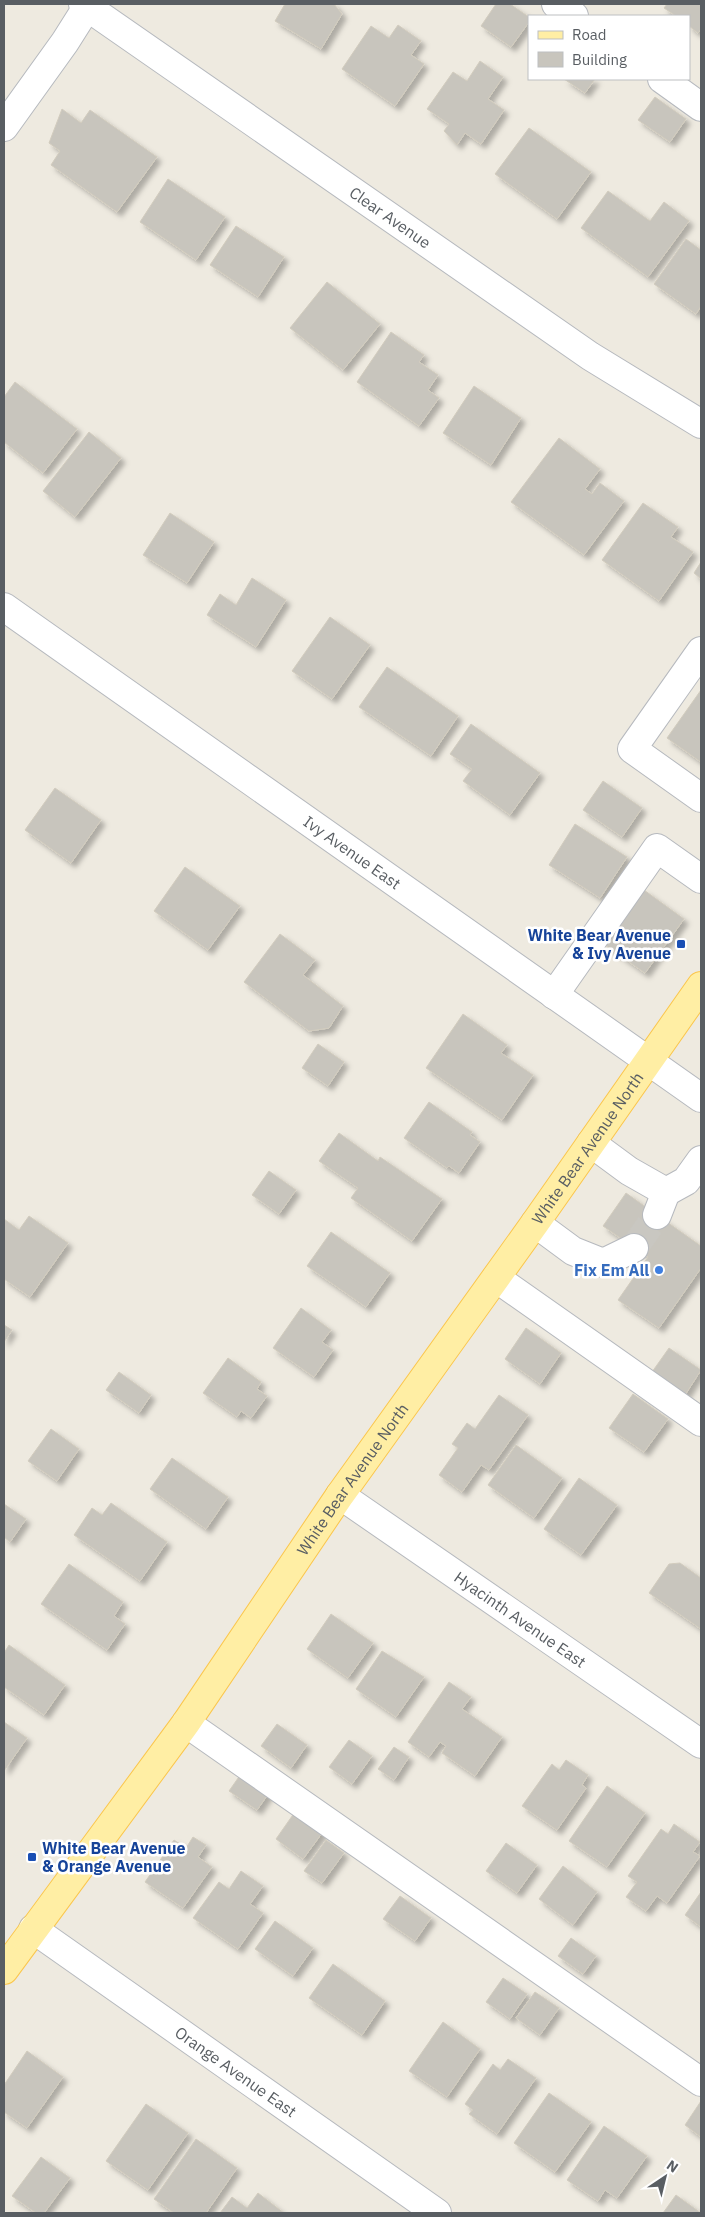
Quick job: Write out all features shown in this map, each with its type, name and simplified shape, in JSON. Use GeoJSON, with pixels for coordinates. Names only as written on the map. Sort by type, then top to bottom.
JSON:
{"type":"FeatureCollection","features":[{"type":"Feature","properties":{"kind":"main road","name":"White Bear Avenue North"},"geometry":{"type":"LineString","coordinates":[[4,1970],[33,1928],[186,1723],[340,1495],[535,1224],[701,986]]}},
{"type":"Feature","properties":{"kind":"street"},"geometry":{"type":"LineString","coordinates":[[556,4],[572,15]]}},
{"type":"Feature","properties":{"kind":"street"},"geometry":{"type":"LineString","coordinates":[[4,127],[65,42],[86,5]]}},
{"type":"Feature","properties":{"kind":"street","name":"Clear Avenue"},"geometry":{"type":"LineString","coordinates":[[86,5],[590,356],[701,424]]}},
{"type":"Feature","properties":{"kind":"street"},"geometry":{"type":"LineString","coordinates":[[663,80],[701,106]]}},
{"type":"Feature","properties":{"kind":"street","name":"Ivy Avenue East"},"geometry":{"type":"LineString","coordinates":[[4,607],[701,1098]]}},
{"type":"Feature","properties":{"kind":"street"},"geometry":{"type":"LineString","coordinates":[[701,651],[632,749],[701,798]]}},
{"type":"Feature","properties":{"kind":"street"},"geometry":{"type":"LineString","coordinates":[[554,994],[658,848],[701,879]]}},
{"type":"Feature","properties":{"kind":"street"},"geometry":{"type":"LineString","coordinates":[[591,1143],[629,1171],[661,1204],[686,1182],[701,1160]]}},
{"type":"Feature","properties":{"kind":"street"},"geometry":{"type":"LineString","coordinates":[[535,1224],[573,1251],[603,1263],[634,1248]]}},
{"type":"Feature","properties":{"kind":"street"},"geometry":{"type":"LineString","coordinates":[[496,1278],[701,1422]]}},
{"type":"Feature","properties":{"kind":"street","name":"Hyacinth Avenue East"},"geometry":{"type":"LineString","coordinates":[[340,1495],[701,1744]]}},
{"type":"Feature","properties":{"kind":"street"},"geometry":{"type":"LineString","coordinates":[[186,1723],[701,2082]]}},
{"type":"Feature","properties":{"kind":"street","name":"Orange Avenue East"},"geometry":{"type":"LineString","coordinates":[[33,1928],[437,2213]]}},
{"type":"Feature","properties":{"kind":"building"},"geometry":{"type":"Polygon","coordinates":[[[285,4],[334,4],[342,14],[321,49],[275,21],[285,4]]]}},
{"type":"Feature","properties":{"kind":"building"},"geometry":{"type":"Polygon","coordinates":[[[496,4],[510,4],[528,16],[528,23],[511,47],[481,26],[496,4]]]}},
{"type":"Feature","properties":{"kind":"building"},"geometry":{"type":"Polygon","coordinates":[[[667,4],[701,4],[701,29],[698,33],[690,27],[690,15],[674,15],[664,8],[667,4]]]}},
{"type":"Feature","properties":{"kind":"building"},"geometry":{"type":"Polygon","coordinates":[[[398,25],[421,41],[411,55],[424,64],[395,106],[342,69],[371,26],[389,38],[398,25]]]}},
{"type":"Feature","properties":{"kind":"building"},"geometry":{"type":"Polygon","coordinates":[[[480,61],[503,77],[488,99],[504,110],[481,144],[465,133],[457,145],[444,131],[449,124],[427,109],[453,72],[467,81],[480,61]]]}},
{"type":"Feature","properties":{"kind":"building"},"geometry":{"type":"Polygon","coordinates":[[[566,80],[594,80],[585,93],[566,80]]]}},
{"type":"Feature","properties":{"kind":"building"},"geometry":{"type":"Polygon","coordinates":[[[655,97],[686,119],[670,142],[638,120],[655,97]]]}},
{"type":"Feature","properties":{"kind":"building"},"geometry":{"type":"Polygon","coordinates":[[[62,109],[81,123],[90,110],[157,157],[117,212],[51,165],[60,151],[49,143],[62,109]]]}},
{"type":"Feature","properties":{"kind":"building"},"geometry":{"type":"Polygon","coordinates":[[[529,128],[591,172],[557,219],[495,174],[529,128]]]}},
{"type":"Feature","properties":{"kind":"building"},"geometry":{"type":"Polygon","coordinates":[[[168,179],[225,217],[196,260],[140,222],[168,179]]]}},
{"type":"Feature","properties":{"kind":"building"},"geometry":{"type":"Polygon","coordinates":[[[608,191],[650,221],[664,202],[689,221],[648,277],[581,228],[608,191]]]}},
{"type":"Feature","properties":{"kind":"building"},"geometry":{"type":"Polygon","coordinates":[[[236,226],[284,257],[258,297],[210,265],[236,226]]]}},
{"type":"Feature","properties":{"kind":"building"},"geometry":{"type":"Polygon","coordinates":[[[686,239],[701,250],[701,306],[696,314],[654,284],[686,239]]]}},
{"type":"Feature","properties":{"kind":"building"},"geometry":{"type":"Polygon","coordinates":[[[327,282],[380,324],[343,370],[290,328],[327,282]]]}},
{"type":"Feature","properties":{"kind":"building"},"geometry":{"type":"Polygon","coordinates":[[[391,332],[424,355],[419,362],[438,375],[428,390],[439,398],[419,426],[357,382],[391,332]]]}},
{"type":"Feature","properties":{"kind":"building"},"geometry":{"type":"Polygon","coordinates":[[[15,382],[77,429],[43,473],[4,442],[4,397],[15,382]]]}},
{"type":"Feature","properties":{"kind":"building"},"geometry":{"type":"Polygon","coordinates":[[[474,386],[521,418],[491,465],[443,433],[474,386]]]}},
{"type":"Feature","properties":{"kind":"building"},"geometry":{"type":"Polygon","coordinates":[[[89,432],[121,458],[75,517],[43,491],[89,432]]]}},
{"type":"Feature","properties":{"kind":"building"},"geometry":{"type":"Polygon","coordinates":[[[559,438],[600,469],[585,489],[592,494],[600,483],[624,501],[584,555],[511,502],[559,438]]]}},
{"type":"Feature","properties":{"kind":"building"},"geometry":{"type":"Polygon","coordinates":[[[643,503],[678,527],[671,537],[693,552],[659,601],[602,560],[643,503]]]}},
{"type":"Feature","properties":{"kind":"building"},"geometry":{"type":"Polygon","coordinates":[[[170,513],[214,542],[187,583],[143,555],[170,513]]]}},
{"type":"Feature","properties":{"kind":"building"},"geometry":{"type":"Polygon","coordinates":[[[701,562],[701,579],[694,573],[701,562]]]}},
{"type":"Feature","properties":{"kind":"building"},"geometry":{"type":"Polygon","coordinates":[[[252,578],[286,600],[256,647],[207,615],[220,594],[236,605],[252,578]]]}},
{"type":"Feature","properties":{"kind":"building"},"geometry":{"type":"Polygon","coordinates":[[[330,617],[370,645],[332,699],[292,671],[330,617]]]}},
{"type":"Feature","properties":{"kind":"building"},"geometry":{"type":"Polygon","coordinates":[[[387,667],[458,716],[431,756],[359,707],[387,667]]]}},
{"type":"Feature","properties":{"kind":"building"},"geometry":{"type":"Polygon","coordinates":[[[701,690],[701,762],[667,738],[701,690]]]}},
{"type":"Feature","properties":{"kind":"building"},"geometry":{"type":"Polygon","coordinates":[[[471,724],[540,773],[510,815],[463,781],[472,769],[450,754],[471,724]]]}},
{"type":"Feature","properties":{"kind":"building"},"geometry":{"type":"Polygon","coordinates":[[[603,781],[642,808],[622,837],[583,810],[603,781]]]}},
{"type":"Feature","properties":{"kind":"building"},"geometry":{"type":"Polygon","coordinates":[[[55,788],[101,820],[71,863],[25,830],[55,788]]]}},
{"type":"Feature","properties":{"kind":"building"},"geometry":{"type":"Polygon","coordinates":[[[575,824],[627,857],[600,898],[549,865],[575,824]]]}},
{"type":"Feature","properties":{"kind":"building"},"geometry":{"type":"Polygon","coordinates":[[[185,867],[240,906],[208,950],[154,911],[185,867]]]}},
{"type":"Feature","properties":{"kind":"building"},"geometry":{"type":"Polygon","coordinates":[[[644,890],[684,919],[645,973],[605,945],[644,890]]]}},
{"type":"Feature","properties":{"kind":"building"},"geometry":{"type":"Polygon","coordinates":[[[280,934],[315,960],[303,975],[343,1006],[329,1028],[309,1031],[244,982],[280,934]]]}},
{"type":"Feature","properties":{"kind":"building"},"geometry":{"type":"Polygon","coordinates":[[[463,1014],[507,1045],[501,1053],[533,1075],[502,1120],[426,1068],[463,1014]]]}},
{"type":"Feature","properties":{"kind":"building"},"geometry":{"type":"Polygon","coordinates":[[[318,1044],[344,1062],[328,1086],[302,1068],[318,1044]]]}},
{"type":"Feature","properties":{"kind":"building"},"geometry":{"type":"Polygon","coordinates":[[[429,1102],[472,1132],[470,1135],[480,1142],[459,1173],[449,1166],[447,1168],[404,1138],[429,1102]]]}},
{"type":"Feature","properties":{"kind":"building"},"geometry":{"type":"Polygon","coordinates":[[[339,1133],[378,1161],[380,1157],[442,1199],[412,1241],[351,1198],[358,1188],[319,1161],[339,1133]]]}},
{"type":"Feature","properties":{"kind":"building"},"geometry":{"type":"Polygon","coordinates":[[[269,1171],[296,1190],[279,1214],[252,1195],[269,1171]]]}},
{"type":"Feature","properties":{"kind":"building"},"geometry":{"type":"Polygon","coordinates":[[[626,1193],[701,1246],[701,1268],[659,1328],[618,1300],[648,1257],[603,1226],[626,1193]]]}},
{"type":"Feature","properties":{"kind":"building"},"geometry":{"type":"Polygon","coordinates":[[[29,1216],[68,1243],[30,1297],[4,1279],[4,1219],[19,1230],[29,1216]]]}},
{"type":"Feature","properties":{"kind":"building"},"geometry":{"type":"Polygon","coordinates":[[[331,1232],[390,1273],[366,1307],[307,1266],[331,1232]]]}},
{"type":"Feature","properties":{"kind":"building"},"geometry":{"type":"Polygon","coordinates":[[[301,1308],[331,1330],[322,1342],[333,1350],[314,1377],[273,1348],[301,1308]]]}},
{"type":"Feature","properties":{"kind":"building"},"geometry":{"type":"Polygon","coordinates":[[[4,1325],[12,1330],[4,1342],[4,1325]]]}},
{"type":"Feature","properties":{"kind":"building"},"geometry":{"type":"Polygon","coordinates":[[[526,1328],[561,1353],[540,1384],[505,1359],[526,1328]]]}},
{"type":"Feature","properties":{"kind":"building"},"geometry":{"type":"Polygon","coordinates":[[[669,1348],[701,1370],[685,1395],[652,1372],[669,1348]]]}},
{"type":"Feature","properties":{"kind":"building"},"geometry":{"type":"Polygon","coordinates":[[[228,1358],[261,1382],[257,1389],[267,1396],[251,1418],[241,1411],[237,1417],[203,1393],[228,1358]]]}},
{"type":"Feature","properties":{"kind":"building"},"geometry":{"type":"Polygon","coordinates":[[[119,1372],[151,1395],[139,1413],[106,1390],[119,1372]]]}},
{"type":"Feature","properties":{"kind":"building"},"geometry":{"type":"Polygon","coordinates":[[[633,1394],[668,1419],[644,1452],[609,1428],[633,1394]]]}},
{"type":"Feature","properties":{"kind":"building"},"geometry":{"type":"Polygon","coordinates":[[[499,1395],[528,1415],[489,1470],[481,1465],[462,1492],[439,1475],[458,1448],[452,1444],[467,1423],[475,1429],[499,1395]]]}},
{"type":"Feature","properties":{"kind":"building"},"geometry":{"type":"Polygon","coordinates":[[[51,1429],[79,1449],[57,1481],[28,1461],[51,1429]]]}},
{"type":"Feature","properties":{"kind":"building"},"geometry":{"type":"Polygon","coordinates":[[[516,1445],[562,1478],[534,1518],[488,1485],[516,1445]]]}},
{"type":"Feature","properties":{"kind":"building"},"geometry":{"type":"Polygon","coordinates":[[[172,1458],[228,1497],[206,1529],[150,1489],[172,1458]]]}},
{"type":"Feature","properties":{"kind":"building"},"geometry":{"type":"Polygon","coordinates":[[[579,1478],[617,1505],[581,1555],[544,1529],[579,1478]]]}},
{"type":"Feature","properties":{"kind":"building"},"geometry":{"type":"Polygon","coordinates":[[[111,1503],[167,1542],[140,1581],[74,1535],[92,1508],[102,1515],[111,1503]]]}},
{"type":"Feature","properties":{"kind":"building"},"geometry":{"type":"Polygon","coordinates":[[[4,1504],[26,1519],[10,1542],[4,1537],[4,1504]]]}},
{"type":"Feature","properties":{"kind":"building"},"geometry":{"type":"Polygon","coordinates":[[[680,1563],[701,1578],[701,1629],[649,1593],[669,1564],[680,1563]]]}},
{"type":"Feature","properties":{"kind":"building"},"geometry":{"type":"Polygon","coordinates":[[[69,1564],[123,1602],[114,1616],[125,1624],[107,1650],[41,1604],[69,1564]]]}},
{"type":"Feature","properties":{"kind":"building"},"geometry":{"type":"Polygon","coordinates":[[[331,1614],[373,1643],[348,1678],[307,1649],[331,1614]]]}},
{"type":"Feature","properties":{"kind":"building"},"geometry":{"type":"Polygon","coordinates":[[[9,1645],[65,1685],[44,1715],[4,1687],[4,1653],[9,1645]]]}},
{"type":"Feature","properties":{"kind":"building"},"geometry":{"type":"Polygon","coordinates":[[[382,1651],[424,1677],[396,1717],[356,1689],[382,1651]]]}},
{"type":"Feature","properties":{"kind":"building"},"geometry":{"type":"Polygon","coordinates":[[[449,1682],[471,1697],[462,1709],[502,1737],[475,1776],[442,1753],[446,1746],[440,1742],[429,1757],[408,1742],[449,1682]]]}},
{"type":"Feature","properties":{"kind":"building"},"geometry":{"type":"Polygon","coordinates":[[[4,1722],[27,1738],[4,1771],[4,1722]]]}},
{"type":"Feature","properties":{"kind":"building"},"geometry":{"type":"Polygon","coordinates":[[[277,1724],[307,1745],[291,1768],[261,1746],[277,1724]]]}},
{"type":"Feature","properties":{"kind":"building"},"geometry":{"type":"Polygon","coordinates":[[[349,1740],[372,1756],[352,1784],[329,1767],[349,1740]]]}},
{"type":"Feature","properties":{"kind":"building"},"geometry":{"type":"Polygon","coordinates":[[[394,1747],[409,1757],[394,1780],[378,1769],[394,1747]]]}},
{"type":"Feature","properties":{"kind":"building"},"geometry":{"type":"Polygon","coordinates":[[[566,1760],[588,1775],[582,1785],[586,1788],[557,1830],[522,1806],[552,1764],[559,1770],[566,1760]]]}},
{"type":"Feature","properties":{"kind":"building"},"geometry":{"type":"Polygon","coordinates":[[[243,1771],[271,1790],[257,1810],[229,1791],[243,1771]]]}},
{"type":"Feature","properties":{"kind":"building"},"geometry":{"type":"Polygon","coordinates":[[[607,1786],[645,1813],[607,1867],[569,1841],[607,1786]]]}},
{"type":"Feature","properties":{"kind":"building"},"geometry":{"type":"Polygon","coordinates":[[[297,1809],[325,1829],[303,1859],[276,1839],[297,1809]]]}},
{"type":"Feature","properties":{"kind":"building"},"geometry":{"type":"Polygon","coordinates":[[[674,1824],[700,1842],[693,1852],[700,1856],[667,1903],[657,1896],[646,1911],[626,1897],[637,1882],[628,1876],[661,1829],[668,1834],[674,1824]]]}},
{"type":"Feature","properties":{"kind":"building"},"geometry":{"type":"Polygon","coordinates":[[[193,1837],[206,1845],[198,1857],[212,1867],[183,1908],[145,1882],[174,1840],[186,1848],[193,1837]]]}},
{"type":"Feature","properties":{"kind":"building"},"geometry":{"type":"Polygon","coordinates":[[[326,1840],[344,1853],[322,1883],[304,1871],[326,1840]]]}},
{"type":"Feature","properties":{"kind":"building"},"geometry":{"type":"Polygon","coordinates":[[[506,1843],[537,1865],[517,1893],[486,1871],[506,1843]]]}},
{"type":"Feature","properties":{"kind":"building"},"geometry":{"type":"Polygon","coordinates":[[[563,1866],[597,1892],[573,1925],[539,1899],[563,1866]]]}},
{"type":"Feature","properties":{"kind":"building"},"geometry":{"type":"Polygon","coordinates":[[[241,1871],[263,1886],[250,1904],[263,1913],[238,1949],[193,1918],[219,1882],[229,1889],[241,1871]]]}},
{"type":"Feature","properties":{"kind":"building"},"geometry":{"type":"Polygon","coordinates":[[[701,1892],[701,1927],[685,1915],[701,1892]]]}},
{"type":"Feature","properties":{"kind":"building"},"geometry":{"type":"Polygon","coordinates":[[[400,1896],[431,1918],[415,1941],[383,1919],[400,1896]]]}},
{"type":"Feature","properties":{"kind":"building"},"geometry":{"type":"Polygon","coordinates":[[[275,1921],[313,1948],[293,1976],[255,1949],[275,1921]]]}},
{"type":"Feature","properties":{"kind":"building"},"geometry":{"type":"Polygon","coordinates":[[[571,1938],[596,1956],[583,1974],[558,1956],[571,1938]]]}},
{"type":"Feature","properties":{"kind":"building"},"geometry":{"type":"Polygon","coordinates":[[[333,1964],[385,2001],[362,2035],[309,1998],[333,1964]]]}},
{"type":"Feature","properties":{"kind":"building"},"geometry":{"type":"Polygon","coordinates":[[[503,1978],[527,1994],[510,2019],[486,2002],[503,1978]]]}},
{"type":"Feature","properties":{"kind":"building"},"geometry":{"type":"Polygon","coordinates":[[[535,1992],[559,2008],[540,2035],[516,2018],[535,1992]]]}},
{"type":"Feature","properties":{"kind":"building"},"geometry":{"type":"Polygon","coordinates":[[[443,2022],[480,2049],[447,2097],[409,2071],[443,2022]]]}},
{"type":"Feature","properties":{"kind":"building"},"geometry":{"type":"Polygon","coordinates":[[[27,2051],[63,2077],[27,2128],[4,2112],[4,2085],[27,2051]]]}},
{"type":"Feature","properties":{"kind":"building"},"geometry":{"type":"Polygon","coordinates":[[[508,2059],[536,2078],[497,2134],[469,2114],[473,2110],[465,2104],[493,2064],[500,2070],[508,2059]]]}},
{"type":"Feature","properties":{"kind":"building"},"geometry":{"type":"Polygon","coordinates":[[[549,2093],[591,2122],[555,2172],[514,2143],[549,2093]]]}},
{"type":"Feature","properties":{"kind":"building"},"geometry":{"type":"Polygon","coordinates":[[[701,2101],[701,2137],[685,2125],[701,2101]]]}},
{"type":"Feature","properties":{"kind":"building"},"geometry":{"type":"Polygon","coordinates":[[[146,2104],[188,2133],[148,2190],[106,2161],[146,2104]]]}},
{"type":"Feature","properties":{"kind":"building"},"geometry":{"type":"Polygon","coordinates":[[[604,2126],[647,2156],[617,2198],[605,2190],[598,2201],[567,2180],[604,2126]]]}},
{"type":"Feature","properties":{"kind":"building"},"geometry":{"type":"Polygon","coordinates":[[[196,2139],[237,2168],[206,2213],[174,2213],[154,2199],[196,2139]]]}},
{"type":"Feature","properties":{"kind":"building"},"geometry":{"type":"Polygon","coordinates":[[[41,2157],[70,2178],[44,2213],[36,2213],[12,2196],[41,2157]]]}},
{"type":"Feature","properties":{"kind":"building"},"geometry":{"type":"Polygon","coordinates":[[[258,2193],[284,2213],[220,2213],[232,2197],[247,2208],[258,2193]]]}},
{"type":"Feature","properties":{"kind":"building"},"geometry":{"type":"Polygon","coordinates":[[[676,2195],[701,2213],[663,2213],[676,2195]]]}},
{"type":"Feature","properties":{"kind":"tunnel"},"geometry":{"type":"LineString","coordinates":[[634,1248],[657,1215]]}},
{"type":"Feature","properties":{"kind":"place","name":"White Bear Avenue & Ivy Avenue"},"geometry":{"type":"Point","coordinates":[681,944]}},
{"type":"Feature","properties":{"kind":"place","name":"Fix Em All"},"geometry":{"type":"Point","coordinates":[659,1270]}},
{"type":"Feature","properties":{"kind":"place","name":"White Bear Avenue & Orange Avenue"},"geometry":{"type":"Point","coordinates":[32,1857]}}]}
